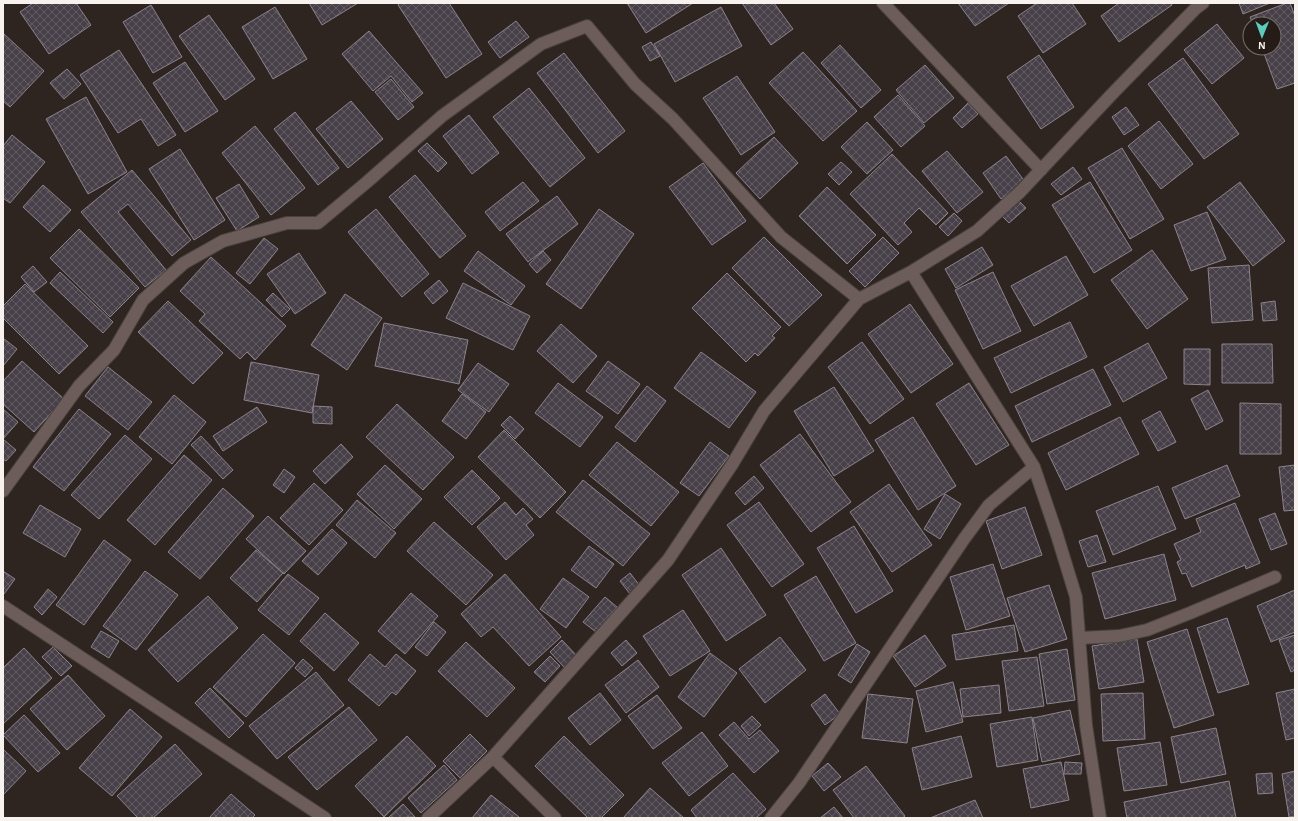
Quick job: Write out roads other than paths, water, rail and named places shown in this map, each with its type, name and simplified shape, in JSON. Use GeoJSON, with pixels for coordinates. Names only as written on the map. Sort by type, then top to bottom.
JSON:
{"type":"FeatureCollection","features":[{"type":"Feature","properties":{"kind":"street"},"geometry":{"type":"LineString","coordinates":[[883,3],[1041,170]]}},
{"type":"Feature","properties":{"kind":"street"},"geometry":{"type":"LineString","coordinates":[[428,818],[493,757],[668,560],[733,462],[764,411],[859,299],[911,272],[977,231],[1020,192],[1196,5]]}},
{"type":"Feature","properties":{"kind":"street"},"geometry":{"type":"LineString","coordinates":[[3,491],[79,386],[114,350],[142,300],[184,263],[224,241],[287,223],[318,223],[442,116],[541,44],[587,26],[634,84],[672,119],[781,237],[859,299]]}},
{"type":"Feature","properties":{"kind":"street"},"geometry":{"type":"LineString","coordinates":[[911,272],[1034,467],[1076,597],[1086,725],[1100,818]]}},
{"type":"Feature","properties":{"kind":"street"},"geometry":{"type":"LineString","coordinates":[[771,818],[799,782],[989,505],[1034,467]]}},
{"type":"Feature","properties":{"kind":"street"},"geometry":{"type":"LineString","coordinates":[[1080,638],[1119,636],[1147,630],[1275,577]]}},
{"type":"Feature","properties":{"kind":"street"},"geometry":{"type":"LineString","coordinates":[[3,606],[325,818]]}},
{"type":"Feature","properties":{"kind":"street"},"geometry":{"type":"LineString","coordinates":[[493,757],[555,818]]}}]}
